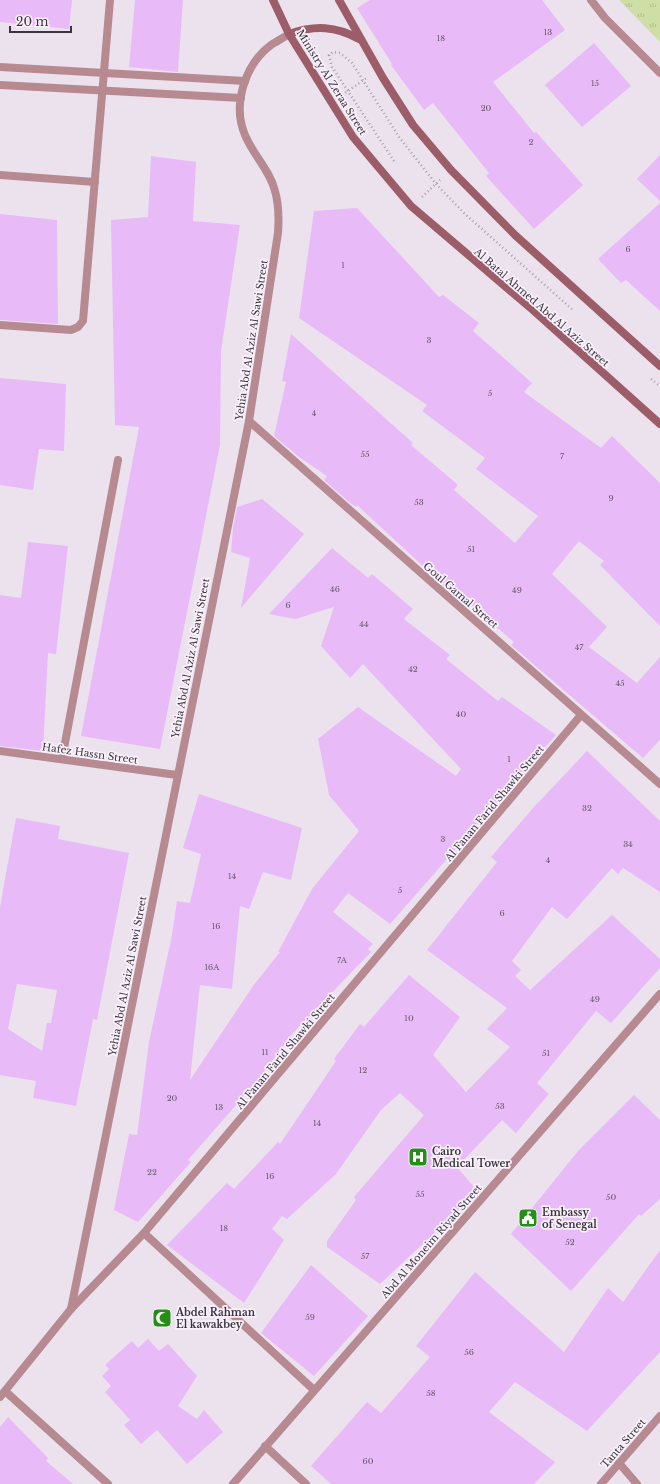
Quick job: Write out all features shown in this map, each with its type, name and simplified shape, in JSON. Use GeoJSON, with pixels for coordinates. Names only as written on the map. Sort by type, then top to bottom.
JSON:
{"type":"FeatureCollection","features":[{"type":"Feature","properties":{"kind":"main road","name":"Ministry Al Zeraa Street"},"geometry":{"type":"LineString","coordinates":[[274,0],[289,34],[353,137],[411,206]]}},
{"type":"Feature","properties":{"kind":"main road"},"geometry":{"type":"LineString","coordinates":[[339,0],[360,40],[413,125],[451,170],[515,235],[660,366]]}},
{"type":"Feature","properties":{"kind":"main road"},"geometry":{"type":"LineString","coordinates":[[289,34],[303,29],[326,28],[347,33],[360,40]]}},
{"type":"Feature","properties":{"kind":"main road","name":"Al Batal Ahmed Abd Al Aziz Street"},"geometry":{"type":"LineString","coordinates":[[411,206],[533,310],[660,424]]}},
{"type":"Feature","properties":{"kind":"street"},"geometry":{"type":"LineString","coordinates":[[0,325],[71,330],[83,321],[110,0]]}},
{"type":"Feature","properties":{"kind":"street"},"geometry":{"type":"LineString","coordinates":[[591,0],[605,18],[660,73]]}},
{"type":"Feature","properties":{"kind":"street","name":"Yehia Abd Al Aziz Al Sawi Street"},"geometry":{"type":"LineString","coordinates":[[71,1309],[249,421],[278,234],[279,212],[275,190],[267,170],[254,153],[244,134],[240,113],[241,98],[245,81],[255,61],[270,45],[289,34]]}},
{"type":"Feature","properties":{"kind":"street"},"geometry":{"type":"LineString","coordinates":[[0,67],[245,81]]}},
{"type":"Feature","properties":{"kind":"street"},"geometry":{"type":"LineString","coordinates":[[0,85],[241,98]]}},
{"type":"Feature","properties":{"kind":"street"},"geometry":{"type":"LineString","coordinates":[[0,175],[95,182]]}},
{"type":"Feature","properties":{"kind":"street","name":"Goul Gamal Street"},"geometry":{"type":"LineString","coordinates":[[249,421],[660,784]]}},
{"type":"Feature","properties":{"kind":"street"},"geometry":{"type":"LineString","coordinates":[[62,759],[118,460]]}},
{"type":"Feature","properties":{"kind":"street","name":"Al Fanan Farid Shawki Street"},"geometry":{"type":"LineString","coordinates":[[3,1394],[71,1309],[144,1233],[581,715]]}},
{"type":"Feature","properties":{"kind":"street","name":"Hafez Hassn Street"},"geometry":{"type":"LineString","coordinates":[[0,751],[177,775]]}},
{"type":"Feature","properties":{"kind":"street","name":"Abd Al Moneim Riyad Street"},"geometry":{"type":"LineString","coordinates":[[238,1482],[265,1446],[660,994]]}},
{"type":"Feature","properties":{"kind":"street"},"geometry":{"type":"LineString","coordinates":[[144,1233],[314,1390]]}},
{"type":"Feature","properties":{"kind":"street"},"geometry":{"type":"LineString","coordinates":[[3,1394],[108,1484]]}},
{"type":"Feature","properties":{"kind":"street","name":"Tanta Street"},"geometry":{"type":"LineString","coordinates":[[601,1484],[660,1416]]}},
{"type":"Feature","properties":{"kind":"street"},"geometry":{"type":"LineString","coordinates":[[265,1446],[306,1484]]}},
{"type":"Feature","properties":{"kind":"street"},"geometry":{"type":"LineString","coordinates":[[619,1463],[637,1484]]}},
{"type":"Feature","properties":{"kind":"path"},"geometry":{"type":"LineString","coordinates":[[395,163],[329,61],[329,55],[333,52],[348,58],[410,153],[436,184],[465,214],[577,313]]}},
{"type":"Feature","properties":{"kind":"path"},"geometry":{"type":"LineString","coordinates":[[332,102],[378,70]]}},
{"type":"Feature","properties":{"kind":"path"},"geometry":{"type":"LineString","coordinates":[[411,206],[451,170]]}},
{"type":"Feature","properties":{"kind":"path"},"geometry":{"type":"LineString","coordinates":[[417,192],[426,202]]}},
{"type":"Feature","properties":{"kind":"path"},"geometry":{"type":"LineString","coordinates":[[648,376],[660,386]]}},
{"type":"Feature","properties":{"kind":"green space"},"geometry":{"type":"Polygon","coordinates":[[[619,0],[660,0],[660,42],[619,0]]]}},
{"type":"Feature","properties":{"kind":"building"},"geometry":{"type":"Polygon","coordinates":[[[0,0],[72,0],[69,29],[0,22],[0,0]]]}},
{"type":"Feature","properties":{"kind":"building"},"geometry":{"type":"Polygon","coordinates":[[[135,0],[183,0],[178,72],[129,67],[135,0]]]}},
{"type":"Feature","properties":{"kind":"building"},"geometry":{"type":"Polygon","coordinates":[[[370,0],[542,0],[565,30],[493,82],[534,133],[536,132],[583,185],[534,229],[486,176],[489,173],[433,103],[424,110],[391,65],[392,64],[357,8],[370,0]]]}},
{"type":"Feature","properties":{"kind":"building"},"geometry":{"type":"Polygon","coordinates":[[[594,43],[631,86],[582,127],[545,85],[594,43]]]}},
{"type":"Feature","properties":{"kind":"building"},"geometry":{"type":"Polygon","coordinates":[[[660,155],[660,201],[637,179],[660,155]]]}},
{"type":"Feature","properties":{"kind":"building"},"geometry":{"type":"Polygon","coordinates":[[[151,156],[196,162],[193,221],[240,225],[221,351],[220,445],[160,749],[81,736],[139,427],[115,425],[111,220],[148,217],[151,156]]]}},
{"type":"Feature","properties":{"kind":"building"},"geometry":{"type":"Polygon","coordinates":[[[660,203],[660,311],[626,280],[621,283],[598,259],[660,203]]]}},
{"type":"Feature","properties":{"kind":"building"},"geometry":{"type":"Polygon","coordinates":[[[357,208],[439,297],[443,295],[479,323],[473,331],[532,383],[524,392],[601,448],[612,436],[660,483],[660,626],[600,565],[604,561],[579,541],[552,574],[607,627],[589,647],[637,683],[660,657],[660,740],[643,758],[511,645],[514,642],[453,590],[451,592],[357,505],[356,507],[349,502],[324,480],[327,476],[299,457],[274,436],[286,382],[282,381],[291,334],[413,443],[411,445],[458,485],[454,490],[515,543],[538,516],[476,469],[485,458],[422,411],[427,405],[299,318],[314,211],[357,208]]]}},
{"type":"Feature","properties":{"kind":"building"},"geometry":{"type":"Polygon","coordinates":[[[0,214],[57,220],[58,324],[0,320],[0,214]]]}},
{"type":"Feature","properties":{"kind":"building"},"geometry":{"type":"Polygon","coordinates":[[[0,378],[66,384],[64,451],[39,449],[33,490],[0,485],[0,378]]]}},
{"type":"Feature","properties":{"kind":"building"},"geometry":{"type":"Polygon","coordinates":[[[262,499],[304,534],[241,608],[250,558],[231,552],[237,507],[262,499]]]}},
{"type":"Feature","properties":{"kind":"building"},"geometry":{"type":"Polygon","coordinates":[[[28,542],[68,546],[56,654],[48,653],[43,751],[0,746],[0,595],[21,598],[28,542]]]}},
{"type":"Feature","properties":{"kind":"building"},"geometry":{"type":"Polygon","coordinates":[[[332,548],[368,578],[372,574],[413,609],[404,619],[450,655],[446,659],[498,701],[502,697],[556,735],[390,924],[348,893],[333,912],[373,944],[368,949],[371,952],[293,1033],[257,1081],[188,1160],[191,1162],[138,1222],[114,1210],[129,1134],[137,1135],[149,1042],[172,935],[177,901],[190,903],[201,854],[183,848],[199,794],[302,828],[291,880],[263,872],[249,909],[240,906],[232,989],[200,985],[190,1080],[253,986],[280,952],[278,952],[312,889],[359,831],[329,795],[318,739],[358,707],[456,776],[461,769],[363,664],[350,678],[321,646],[334,607],[295,619],[269,614],[332,548]]]}},
{"type":"Feature","properties":{"kind":"building"},"geometry":{"type":"Polygon","coordinates":[[[587,751],[660,821],[660,892],[623,868],[618,874],[612,868],[567,919],[552,907],[512,961],[521,970],[515,976],[530,990],[612,915],[660,959],[660,968],[611,1023],[596,1011],[537,1083],[549,1094],[516,1133],[502,1120],[457,1167],[478,1192],[380,1284],[327,1247],[327,1241],[356,1200],[354,1197],[424,1115],[400,1093],[381,1110],[336,1174],[287,1219],[282,1216],[272,1229],[284,1240],[244,1303],[167,1245],[227,1183],[234,1189],[278,1142],[280,1144],[336,1061],[334,1059],[360,1024],[364,1027],[409,975],[460,1017],[433,1055],[466,1092],[510,1047],[487,1029],[507,1008],[427,950],[497,862],[491,857],[533,808],[587,751]]]}},
{"type":"Feature","properties":{"kind":"building"},"geometry":{"type":"Polygon","coordinates":[[[16,818],[60,826],[58,839],[129,853],[97,1020],[93,1019],[76,1106],[33,1098],[36,1081],[0,1075],[0,907],[16,818]],[[17,984],[8,1029],[42,1051],[47,1023],[51,1023],[57,990],[17,984]]]}},
{"type":"Feature","properties":{"kind":"building"},"geometry":{"type":"Polygon","coordinates":[[[634,1095],[660,1120],[660,1199],[641,1216],[639,1214],[571,1291],[511,1234],[579,1150],[634,1095]]]}},
{"type":"Feature","properties":{"kind":"building"},"geometry":{"type":"Polygon","coordinates":[[[660,1250],[660,1352],[587,1431],[515,1382],[489,1412],[555,1462],[534,1484],[331,1484],[311,1466],[367,1402],[381,1413],[430,1357],[416,1346],[475,1272],[564,1352],[608,1288],[623,1302],[660,1250]]]}},
{"type":"Feature","properties":{"kind":"building"},"geometry":{"type":"Polygon","coordinates":[[[311,1265],[368,1316],[314,1376],[261,1333],[311,1265]]]}},
{"type":"Feature","properties":{"kind":"building"},"geometry":{"type":"Polygon","coordinates":[[[148,1339],[159,1351],[168,1344],[197,1376],[178,1406],[197,1419],[204,1410],[223,1432],[187,1464],[157,1430],[141,1444],[124,1425],[130,1420],[105,1392],[111,1386],[102,1376],[109,1369],[105,1365],[132,1341],[138,1348],[148,1339]]]}},
{"type":"Feature","properties":{"kind":"building"},"geometry":{"type":"Polygon","coordinates":[[[8,1417],[48,1458],[46,1461],[73,1484],[0,1484],[0,1427],[8,1417]]]}},
{"type":"Feature","properties":{"kind":"place","name":"Cairo Medical Tower"},"geometry":{"type":"Point","coordinates":[418,1157]}},
{"type":"Feature","properties":{"kind":"place","name":"Embassy of Senegal"},"geometry":{"type":"Point","coordinates":[528,1218]}},
{"type":"Feature","properties":{"kind":"place","name":"Abdel Rahman El kawakbey"},"geometry":{"type":"Point","coordinates":[162,1318]}}]}
